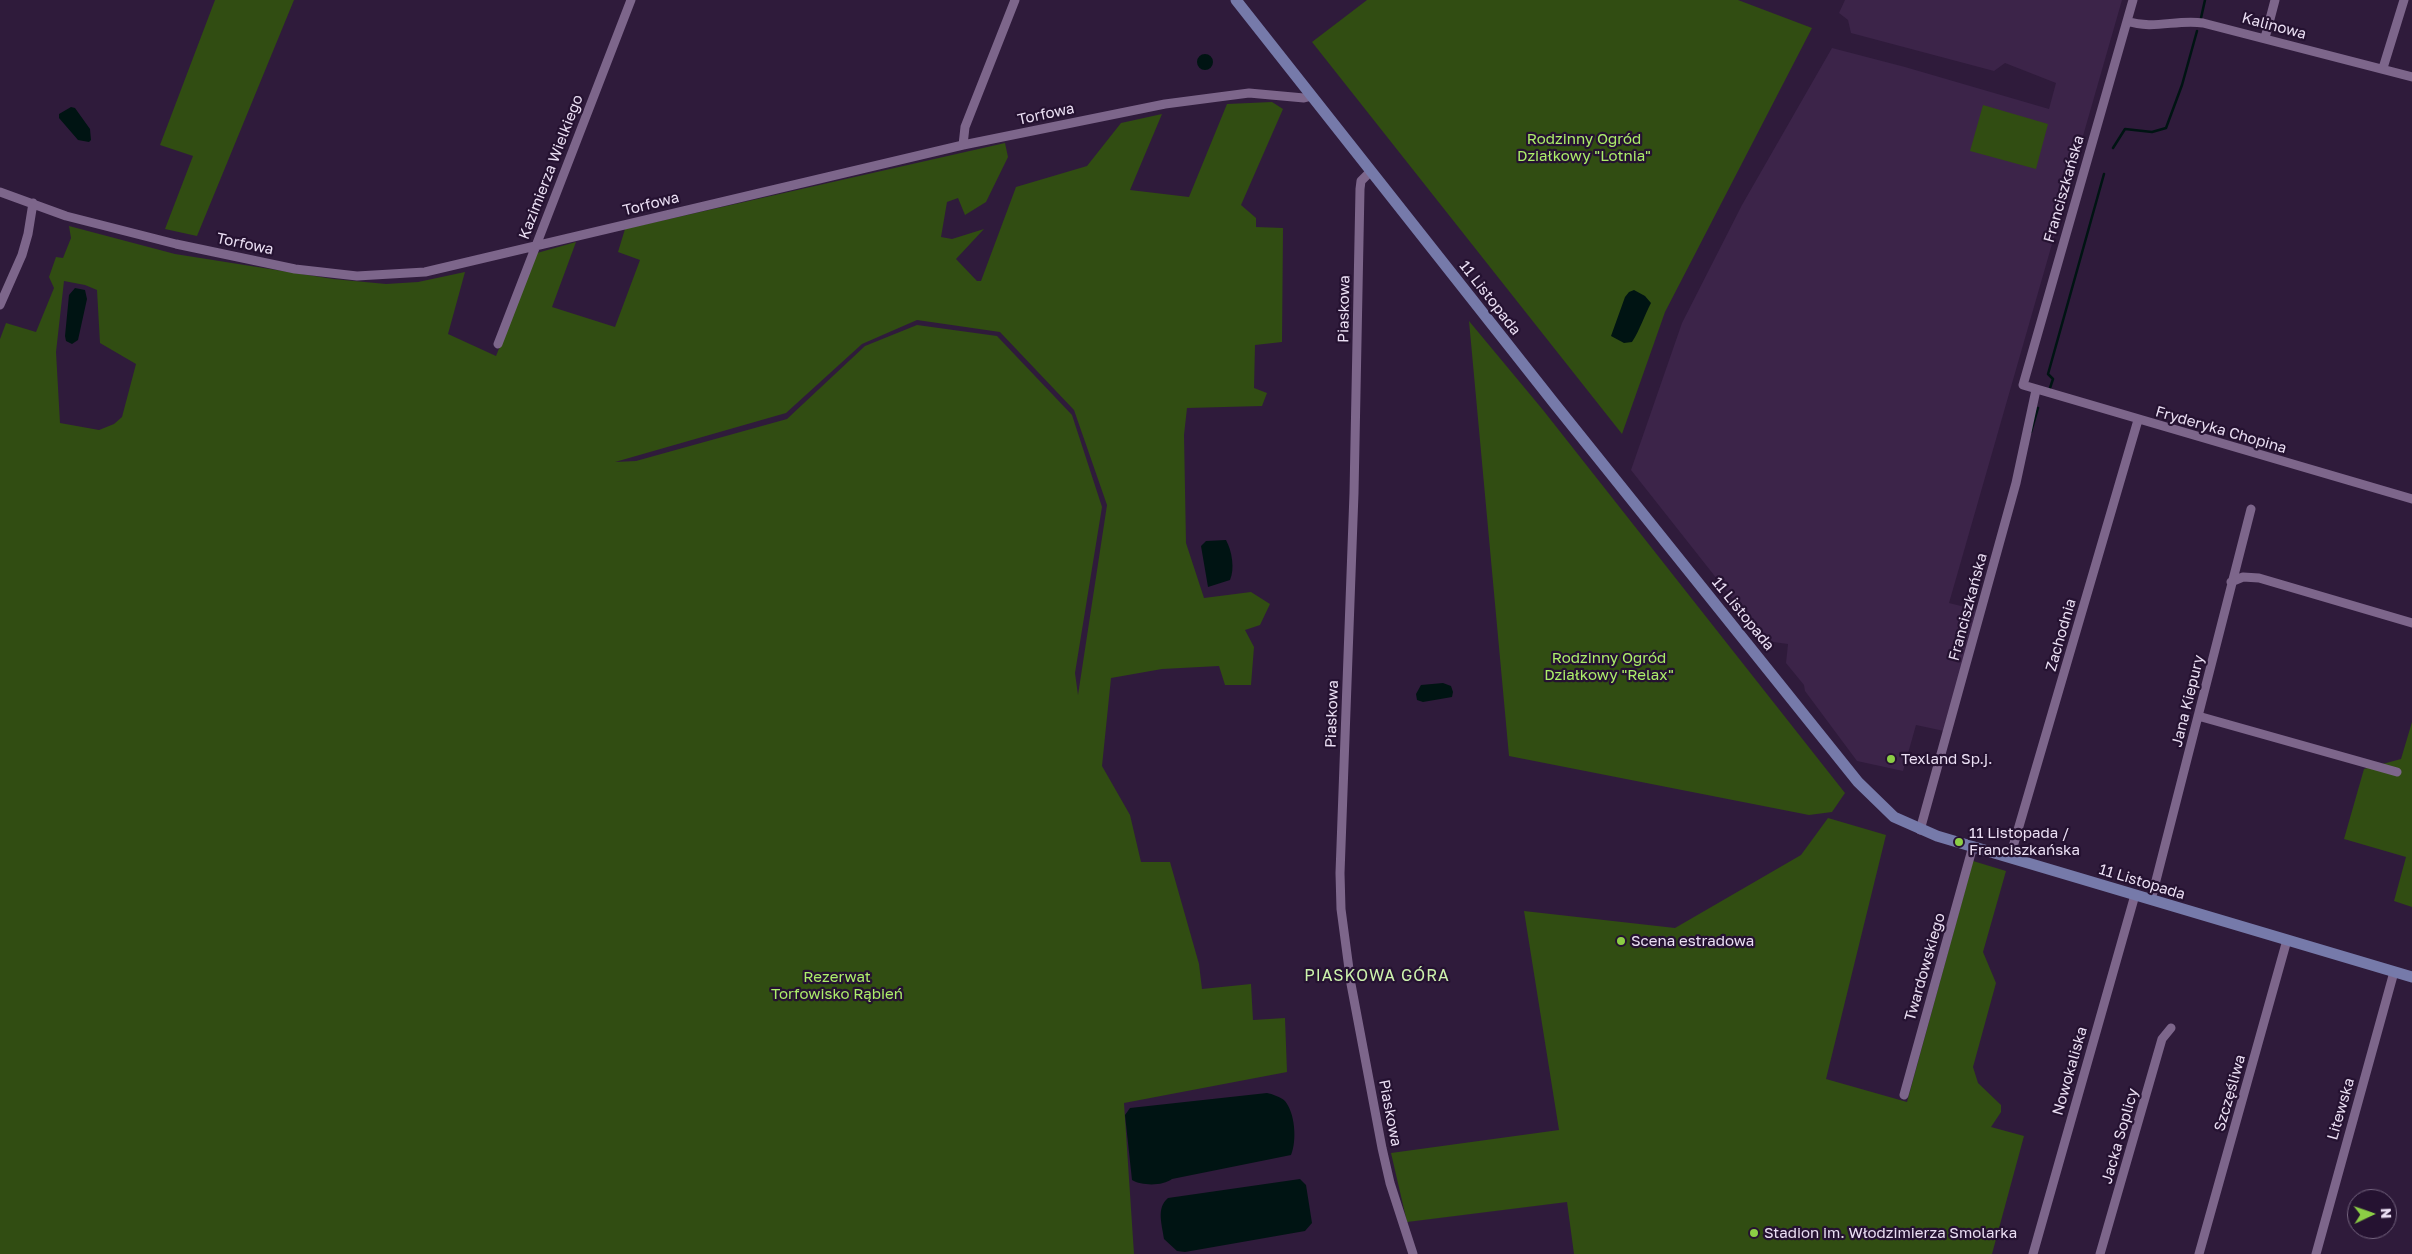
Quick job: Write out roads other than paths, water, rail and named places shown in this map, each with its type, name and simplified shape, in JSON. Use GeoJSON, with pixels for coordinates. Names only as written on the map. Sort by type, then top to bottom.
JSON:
{"type":"FeatureCollection","features":[{"type":"Feature","properties":{"kind":"street","name":"Kazimierza Wielkiego"},"geometry":{"type":"LineString","coordinates":[[498,344],[631,0]]}},
{"type":"Feature","properties":{"kind":"street"},"geometry":{"type":"LineString","coordinates":[[963,145],[965,127],[1015,0]]}},
{"type":"Feature","properties":{"kind":"street","name":"11 Listopada"},"geometry":{"type":"LineString","coordinates":[[1236,0],[1858,782],[1894,817],[1920,830],[2412,977]]}},
{"type":"Feature","properties":{"kind":"street","name":"Franciszkańska"},"geometry":{"type":"LineString","coordinates":[[2023,385],[2132,0]]}},
{"type":"Feature","properties":{"kind":"street"},"geometry":{"type":"LineString","coordinates":[[2265,38],[2275,0]]}},
{"type":"Feature","properties":{"kind":"street"},"geometry":{"type":"LineString","coordinates":[[2383,68],[2404,0]]}},
{"type":"Feature","properties":{"kind":"street","name":"Kalinowa"},"geometry":{"type":"LineString","coordinates":[[2127,21],[2139,25],[2153,26],[2200,22],[2412,77]]}},
{"type":"Feature","properties":{"kind":"street","name":"Torfowa"},"geometry":{"type":"LineString","coordinates":[[0,192],[66,216],[176,244],[295,269],[357,276],[425,272],[963,145],[1165,104],[1249,93],[1304,98],[1312,96]]}},
{"type":"Feature","properties":{"kind":"street","name":"Piaskowa"},"geometry":{"type":"LineString","coordinates":[[1371,171],[1361,181],[1360,189],[1353,503],[1340,873],[1341,909],[1351,984],[1382,1148],[1390,1183],[1413,1254]]}},
{"type":"Feature","properties":{"kind":"street"},"geometry":{"type":"LineString","coordinates":[[0,305],[22,255],[28,234],[33,203]]}},
{"type":"Feature","properties":{"kind":"street","name":"Fryderyka Chopina"},"geometry":{"type":"LineString","coordinates":[[2023,385],[2412,499]]}},
{"type":"Feature","properties":{"kind":"street","name":"Franciszkańska"},"geometry":{"type":"LineString","coordinates":[[1920,830],[2016,483],[2036,390]]}},
{"type":"Feature","properties":{"kind":"street","name":"Zachodnia"},"geometry":{"type":"LineString","coordinates":[[2010,857],[2138,420]]}},
{"type":"Feature","properties":{"kind":"street","name":"Jana Kiepury"},"geometry":{"type":"LineString","coordinates":[[2151,900],[2251,509]]}},
{"type":"Feature","properties":{"kind":"street"},"geometry":{"type":"LineString","coordinates":[[2231,582],[2243,578],[2259,578],[2412,623]]}},
{"type":"Feature","properties":{"kind":"street"},"geometry":{"type":"LineString","coordinates":[[2198,716],[2397,772]]}},
{"type":"Feature","properties":{"kind":"street","name":"Twardowskiego"},"geometry":{"type":"LineString","coordinates":[[1904,1095],[1973,846]]}},
{"type":"Feature","properties":{"kind":"street","name":"Nowokaliska"},"geometry":{"type":"LineString","coordinates":[[2033,1254],[2135,895]]}},
{"type":"Feature","properties":{"kind":"street","name":"Szczęśliwa"},"geometry":{"type":"LineString","coordinates":[[2199,1254],[2287,940]]}},
{"type":"Feature","properties":{"kind":"street","name":"Litewska"},"geometry":{"type":"LineString","coordinates":[[2316,1254],[2394,972]]}},
{"type":"Feature","properties":{"kind":"street","name":"Jacka Soplicy"},"geometry":{"type":"LineString","coordinates":[[2100,1254],[2162,1038],[2171,1028]]}},
{"type":"Feature","properties":{"kind":"waterway"},"geometry":{"type":"LineString","coordinates":[[2201,18],[2205,0]]}},
{"type":"Feature","properties":{"kind":"waterway"},"geometry":{"type":"LineString","coordinates":[[2113,148],[2125,129],[2152,132],[2166,128],[2182,85],[2197,31]]}},
{"type":"Feature","properties":{"kind":"waterway"},"geometry":{"type":"LineString","coordinates":[[2050,388],[2053,379],[2048,374],[2104,174]]}},
{"type":"Feature","properties":{"kind":"waterway"},"geometry":{"type":"LineString","coordinates":[[2031,432],[2038,408]]}},
{"type":"Feature","properties":{"kind":"place","name":"Texland Sp.j."},"geometry":{"type":"Point","coordinates":[1891,759]}},
{"type":"Feature","properties":{"kind":"place","name":"11 Listopada / Franciszkańska"},"geometry":{"type":"Point","coordinates":[1959,842]}},
{"type":"Feature","properties":{"kind":"place","name":"Scena estradowa"},"geometry":{"type":"Point","coordinates":[1621,941]}},
{"type":"Feature","properties":{"kind":"place","name":"Stadion im. Włodzimierza Smolarka"},"geometry":{"type":"Point","coordinates":[1754,1233]}},
{"type":"Feature","properties":{"kind":"district","name":"PIASKOWA GÓRA"},"geometry":{"type":"Point","coordinates":[1377,976]}},
{"type":"Feature","properties":{"kind":"park label","name":"Rodzinny Ogród Działkowy \"Lotnia\""},"geometry":{"type":"Point","coordinates":[1584,148]}},
{"type":"Feature","properties":{"kind":"park label","name":"Rodzinny Ogród Działkowy \"Relax\""},"geometry":{"type":"Point","coordinates":[1609,666]}},
{"type":"Feature","properties":{"kind":"park label","name":"Rezerwat Torfowisko Rąbień"},"geometry":{"type":"Point","coordinates":[837,986]}}]}
